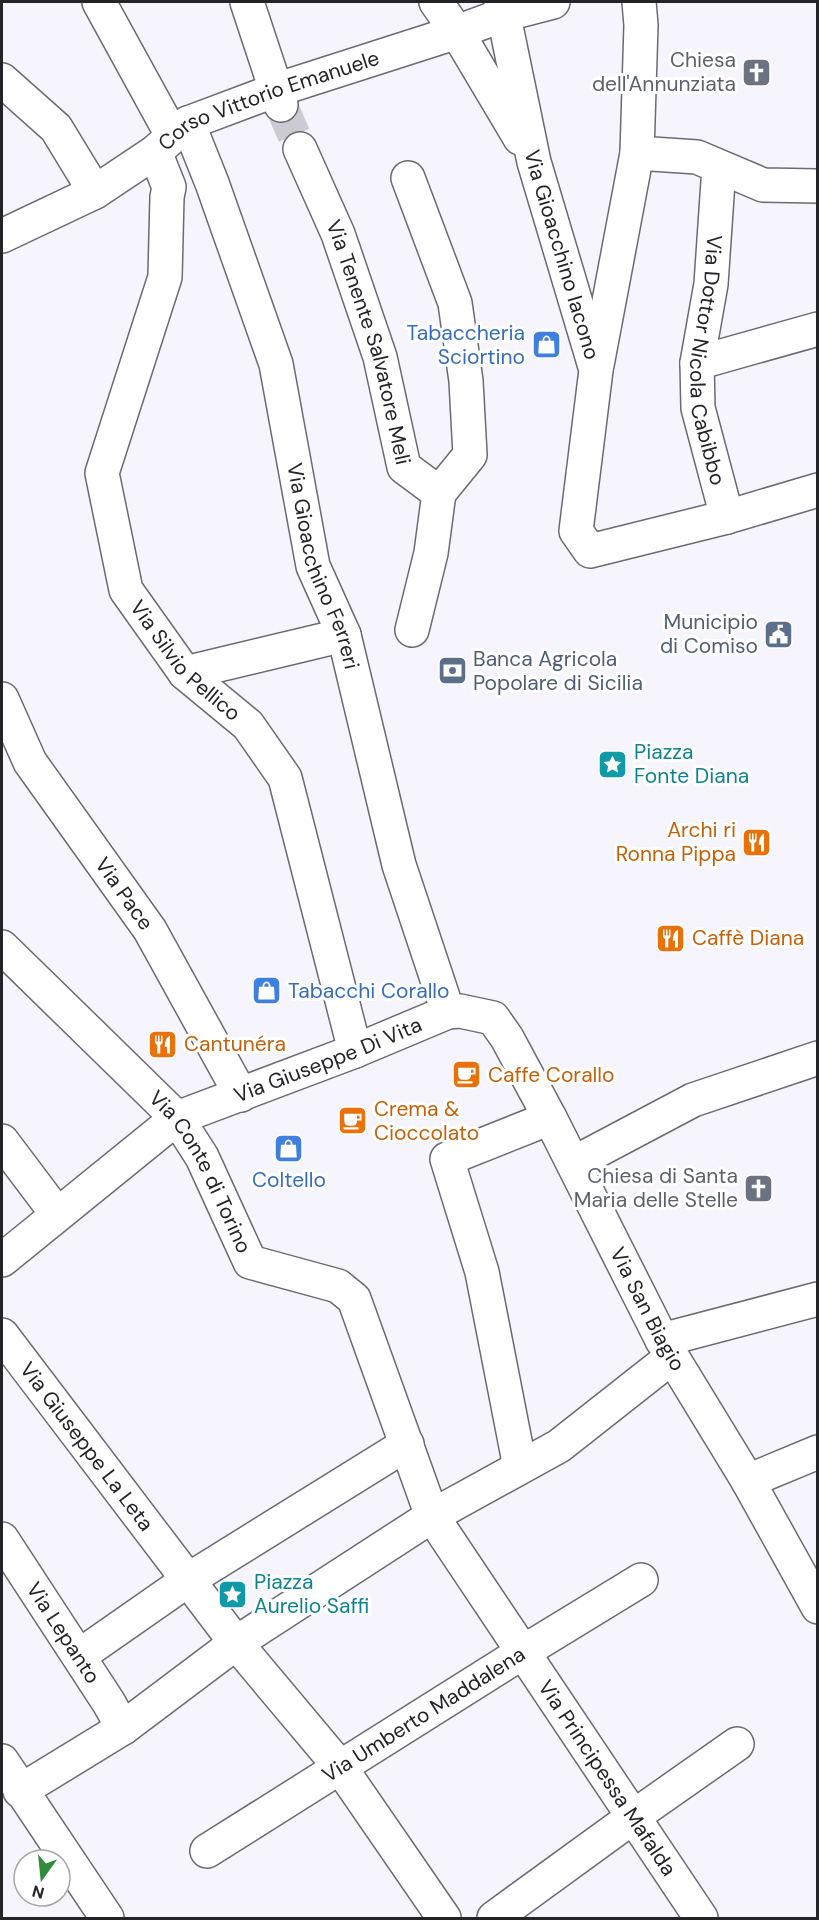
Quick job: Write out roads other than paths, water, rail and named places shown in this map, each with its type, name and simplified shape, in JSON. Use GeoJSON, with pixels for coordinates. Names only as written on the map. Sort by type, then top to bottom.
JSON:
{"type":"FeatureCollection","features":[{"type":"Feature","properties":{"kind":"street"},"geometry":{"type":"LineString","coordinates":[[99,2],[172,136]]}},
{"type":"Feature","properties":{"kind":"street"},"geometry":{"type":"LineString","coordinates":[[247,2],[278,97]]}},
{"type":"Feature","properties":{"kind":"street"},"geometry":{"type":"LineString","coordinates":[[436,2],[457,32],[534,162]]}},
{"type":"Feature","properties":{"kind":"street","name":"Corso Vittorio Emanuele"},"geometry":{"type":"LineString","coordinates":[[2,236],[94,192],[172,136],[457,32],[502,8],[554,2]]}},
{"type":"Feature","properties":{"kind":"street"},"geometry":{"type":"LineString","coordinates":[[596,370],[637,153],[639,2]]}},
{"type":"Feature","properties":{"kind":"street","name":"Via Gioacchino Iacono"},"geometry":{"type":"LineString","coordinates":[[502,8],[534,162],[596,370],[576,531],[590,551],[715,520]]}},
{"type":"Feature","properties":{"kind":"street"},"geometry":{"type":"LineString","coordinates":[[2,80],[56,128],[94,192]]}},
{"type":"Feature","properties":{"kind":"street","name":"Via Gioacchino Ferreri"},"geometry":{"type":"LineString","coordinates":[[172,136],[212,183],[276,364],[313,566],[344,635],[399,865],[448,1012]]}},
{"type":"Feature","properties":{"kind":"street","name":"Via Silvio Pellico"},"geometry":{"type":"LineString","coordinates":[[172,136],[167,197],[165,277],[102,473],[126,590],[185,673],[248,725],[285,778],[355,1051]]}},
{"type":"Feature","properties":{"kind":"street","name":"Via Tenente Salvatore Meli"},"geometry":{"type":"LineString","coordinates":[[300,149],[338,234],[380,357],[404,467],[439,493]]}},
{"type":"Feature","properties":{"kind":"street"},"geometry":{"type":"LineString","coordinates":[[637,153],[697,157],[763,185],[816,193]]}},
{"type":"Feature","properties":{"kind":"street","name":"Via Dottor Nicola Cabibbo"},"geometry":{"type":"LineString","coordinates":[[715,520],[698,408],[697,363],[711,284],[719,167]]}},
{"type":"Feature","properties":{"kind":"street"},"geometry":{"type":"LineString","coordinates":[[408,178],[455,303],[466,381],[470,455],[439,493],[431,553],[412,630]]}},
{"type":"Feature","properties":{"kind":"street"},"geometry":{"type":"LineString","coordinates":[[169,187],[212,183]]}},
{"type":"Feature","properties":{"kind":"street"},"geometry":{"type":"LineString","coordinates":[[697,363],[818,329]]}},
{"type":"Feature","properties":{"kind":"street"},"geometry":{"type":"LineString","coordinates":[[715,520],[818,490]]}},
{"type":"Feature","properties":{"kind":"street"},"geometry":{"type":"LineString","coordinates":[[185,673],[344,635]]}},
{"type":"Feature","properties":{"kind":"street","name":"Via Pace"},"geometry":{"type":"LineString","coordinates":[[2,699],[30,762],[150,930],[241,1095]]}},
{"type":"Feature","properties":{"kind":"street","name":"Via Conte di Torino"},"geometry":{"type":"LineString","coordinates":[[2,947],[177,1118],[202,1157],[250,1262],[338,1286],[354,1299],[432,1515]]}},
{"type":"Feature","properties":{"kind":"street","name":"Via Giuseppe Di Vita"},"geometry":{"type":"LineString","coordinates":[[2,1260],[177,1118],[355,1051],[448,1012],[460,1011],[480,1015]]}},
{"type":"Feature","properties":{"kind":"street","name":"Via San Biagio"},"geometry":{"type":"LineString","coordinates":[[480,1015],[493,1018],[507,1038],[574,1163],[667,1349],[748,1481],[818,1607]]}},
{"type":"Feature","properties":{"kind":"street"},"geometry":{"type":"LineString","coordinates":[[574,1163],[693,1100],[818,1059]]}},
{"type":"Feature","properties":{"kind":"street"},"geometry":{"type":"LineString","coordinates":[[520,1467],[482,1272],[447,1159],[550,1118]]}},
{"type":"Feature","properties":{"kind":"street"},"geometry":{"type":"LineString","coordinates":[[2,1141],[57,1214]]}},
{"type":"Feature","properties":{"kind":"street"},"geometry":{"type":"LineString","coordinates":[[20,1791],[242,1651],[432,1515],[559,1446],[667,1349],[818,1299]]}},
{"type":"Feature","properties":{"kind":"street","name":"Via Giuseppe La Leta"},"geometry":{"type":"LineString","coordinates":[[2,1335],[242,1651],[340,1767],[444,1918]]}},
{"type":"Feature","properties":{"kind":"street"},"geometry":{"type":"LineString","coordinates":[[79,1656],[180,1569],[407,1444]]}},
{"type":"Feature","properties":{"kind":"street"},"geometry":{"type":"LineString","coordinates":[[748,1481],[818,1452]]}},
{"type":"Feature","properties":{"kind":"street","name":"Via Principessa Mafalda"},"geometry":{"type":"LineString","coordinates":[[432,1515],[701,1918]]}},
{"type":"Feature","properties":{"kind":"street","name":"Via Lepanto"},"geometry":{"type":"LineString","coordinates":[[2,1539],[123,1728]]}},
{"type":"Feature","properties":{"kind":"street","name":"Via Umberto Maddalena"},"geometry":{"type":"LineString","coordinates":[[207,1851],[641,1580]]}},
{"type":"Feature","properties":{"kind":"street"},"geometry":{"type":"LineString","coordinates":[[494,1918],[737,1744]]}},
{"type":"Feature","properties":{"kind":"street"},"geometry":{"type":"LineString","coordinates":[[2,1761],[104,1917]]}},
{"type":"Feature","properties":{"kind":"tunnel"},"geometry":{"type":"LineString","coordinates":[[281,105],[300,149]]}},
{"type":"Feature","properties":{"kind":"place","name":"Chiesa dell'Annunziata"},"geometry":{"type":"Point","coordinates":[757,72]}},
{"type":"Feature","properties":{"kind":"place","name":"Tabaccheria Sciortino"},"geometry":{"type":"Point","coordinates":[546,345]}},
{"type":"Feature","properties":{"kind":"place","name":"Municipio di Comiso"},"geometry":{"type":"Point","coordinates":[779,634]}},
{"type":"Feature","properties":{"kind":"place","name":"Banca Agricola Popolare di Sicilia"},"geometry":{"type":"Point","coordinates":[452,671]}},
{"type":"Feature","properties":{"kind":"place","name":"Piazza Fonte Diana"},"geometry":{"type":"Point","coordinates":[613,764]}},
{"type":"Feature","properties":{"kind":"place","name":"Archi ri Ronna Pippa"},"geometry":{"type":"Point","coordinates":[757,842]}},
{"type":"Feature","properties":{"kind":"place","name":"Caffè Diana"},"geometry":{"type":"Point","coordinates":[671,938]}},
{"type":"Feature","properties":{"kind":"place","name":"Tabacchi Corallo"},"geometry":{"type":"Point","coordinates":[267,991]}},
{"type":"Feature","properties":{"kind":"place","name":"Cantunéra"},"geometry":{"type":"Point","coordinates":[163,1044]}},
{"type":"Feature","properties":{"kind":"place","name":"Caffe Corallo"},"geometry":{"type":"Point","coordinates":[467,1075]}},
{"type":"Feature","properties":{"kind":"place","name":"Crema & Cioccolato"},"geometry":{"type":"Point","coordinates":[353,1121]}},
{"type":"Feature","properties":{"kind":"place","name":"Coltello"},"geometry":{"type":"Point","coordinates":[289,1149]}},
{"type":"Feature","properties":{"kind":"place","name":"Chiesa di Santa Maria delle Stelle"},"geometry":{"type":"Point","coordinates":[759,1188]}},
{"type":"Feature","properties":{"kind":"place","name":"Piazza Aurelio Saffi"},"geometry":{"type":"Point","coordinates":[233,1594]}}]}
